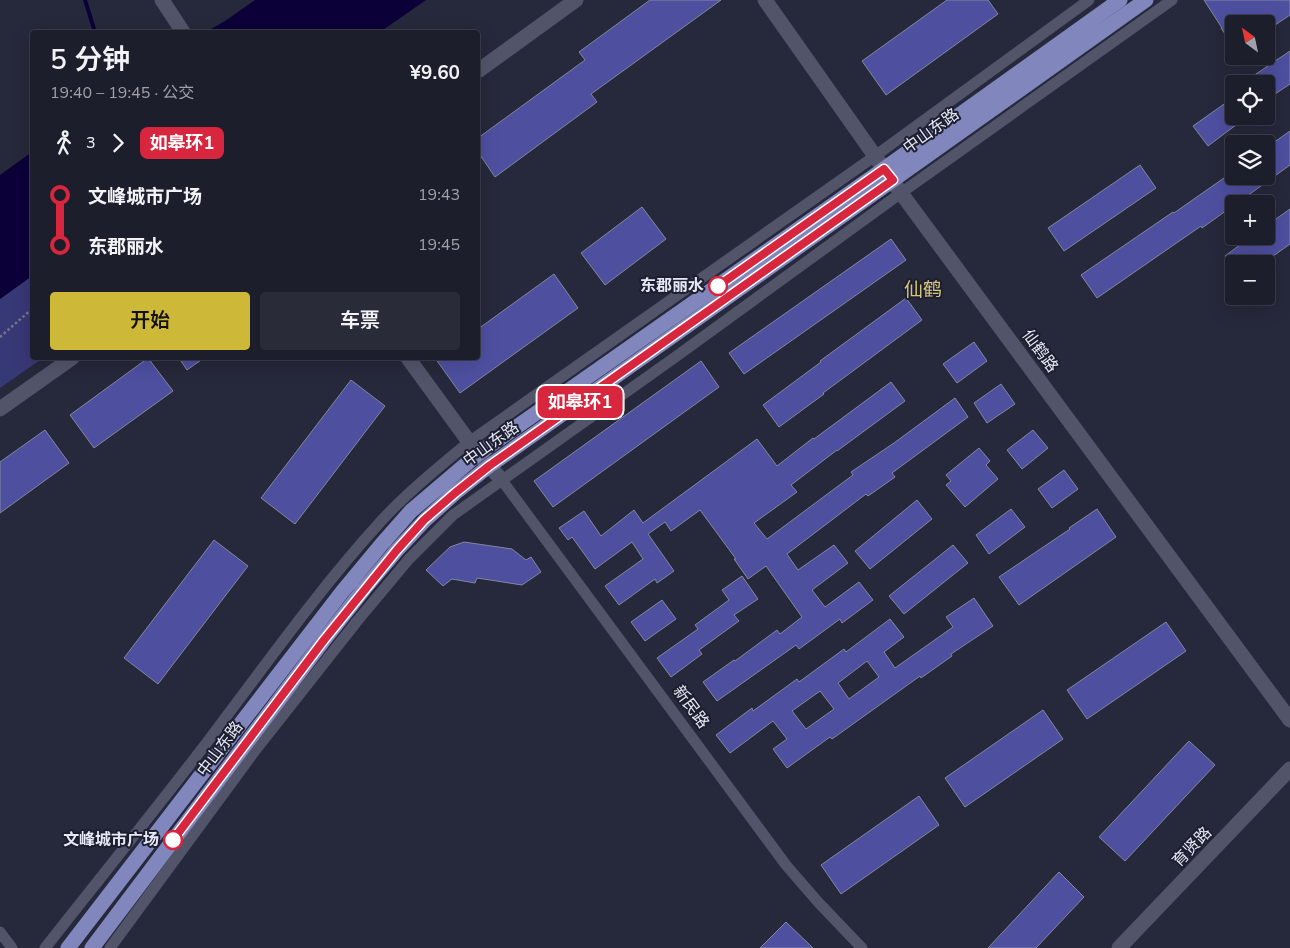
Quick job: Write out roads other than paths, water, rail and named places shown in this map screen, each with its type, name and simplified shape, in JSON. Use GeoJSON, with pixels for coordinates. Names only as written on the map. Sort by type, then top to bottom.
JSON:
{"type":"FeatureCollection","features":[{"type":"Feature","properties":{"kind":"main road","name":"中山东路"},"geometry":{"type":"LineString","coordinates":[[68,948],[311,632],[375,552],[411,511],[478,454],[893,181],[1120,0]]}},
{"type":"Feature","properties":{"kind":"main road","name":"中山东路"},"geometry":{"type":"LineString","coordinates":[[92,948],[324,640],[364,589],[424,520],[489,466],[1146,0]]}},
{"type":"Feature","properties":{"kind":"street"},"geometry":{"type":"LineString","coordinates":[[162,0],[182,30]]}},
{"type":"Feature","properties":{"kind":"street"},"geometry":{"type":"LineString","coordinates":[[480,70],[576,0]]}},
{"type":"Feature","properties":{"kind":"street","name":"仙鹤路"},"geometry":{"type":"LineString","coordinates":[[765,0],[893,181],[1290,720]]}},
{"type":"Feature","properties":{"kind":"street"},"geometry":{"type":"LineString","coordinates":[[45,948],[341,568],[383,519],[432,473],[469,442],[875,156],[1089,0]]}},
{"type":"Feature","properties":{"kind":"street"},"geometry":{"type":"LineString","coordinates":[[110,948],[257,748],[358,620],[409,559],[453,515],[682,352],[893,181],[1172,0]]}},
{"type":"Feature","properties":{"kind":"street"},"geometry":{"type":"LineString","coordinates":[[0,409],[69,360]]}},
{"type":"Feature","properties":{"kind":"street"},"geometry":{"type":"LineString","coordinates":[[409,360],[451,419],[478,454],[501,479]]}},
{"type":"Feature","properties":{"kind":"street","name":"新民路"},"geometry":{"type":"LineString","coordinates":[[501,479],[786,866],[862,948]]}},
{"type":"Feature","properties":{"kind":"street","name":"育贤路"},"geometry":{"type":"LineString","coordinates":[[1119,948],[1290,769]]}},
{"type":"Feature","properties":{"kind":"street"},"geometry":{"type":"LineString","coordinates":[[0,932],[12,948]]}},
{"type":"Feature","properties":{"kind":"waterway"},"geometry":{"type":"LineString","coordinates":[[85,0],[94,30]]}},
{"type":"Feature","properties":{"kind":"place","name":"东郡丽水"},"geometry":{"type":"Point","coordinates":[718,286]}},
{"type":"Feature","properties":{"kind":"place","name":"文峰城市广场"},"geometry":{"type":"Point","coordinates":[173,840]}},
{"type":"Feature","properties":{"kind":"district","name":"仙鹤"},"geometry":{"type":"Point","coordinates":[923,290]}}]}
